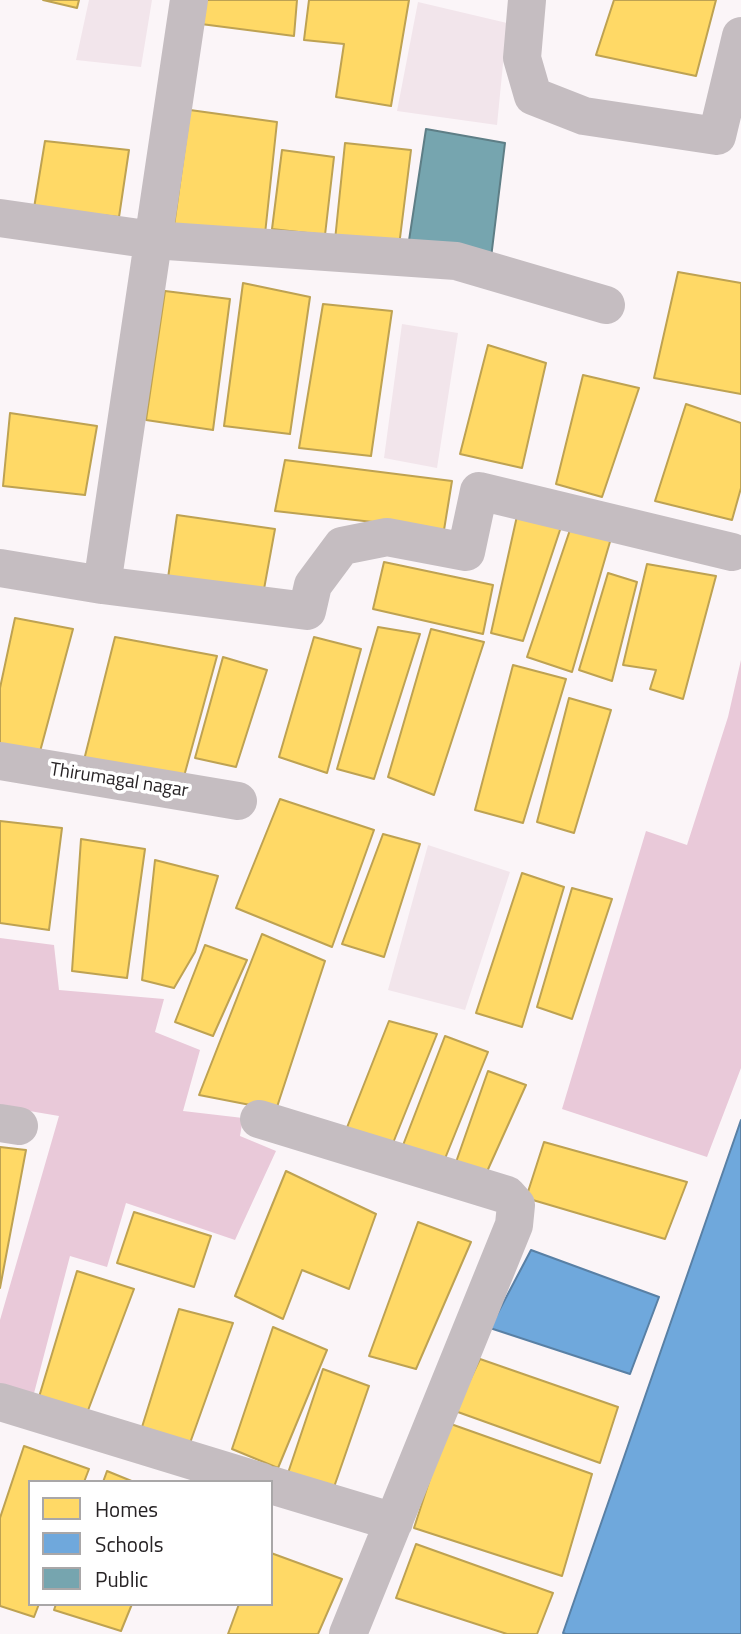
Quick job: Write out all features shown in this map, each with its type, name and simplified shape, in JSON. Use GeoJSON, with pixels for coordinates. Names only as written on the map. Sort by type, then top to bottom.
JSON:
{"type":"FeatureCollection","features":[{"type":"Feature","properties":{"kind":"street"},"geometry":{"type":"LineString","coordinates":[[102,585],[190,0]]}},
{"type":"Feature","properties":{"kind":"street"},"geometry":{"type":"LineString","coordinates":[[527,0],[522,58],[533,96],[584,116],[717,136],[741,36]]}},
{"type":"Feature","properties":{"kind":"street"},"geometry":{"type":"LineString","coordinates":[[0,218],[153,240],[456,261],[606,305]]}},
{"type":"Feature","properties":{"kind":"street"},"geometry":{"type":"LineString","coordinates":[[0,568],[102,585],[307,611],[313,585],[342,545],[387,537],[466,552],[479,491],[732,552]]}},
{"type":"Feature","properties":{"kind":"street","name":"Thirumagal nagar"},"geometry":{"type":"LineString","coordinates":[[0,761],[238,801]]}},
{"type":"Feature","properties":{"kind":"street"},"geometry":{"type":"LineString","coordinates":[[259,1119],[507,1195],[516,1205],[514,1225],[348,1634]]}},
{"type":"Feature","properties":{"kind":"street"},"geometry":{"type":"LineString","coordinates":[[0,1402],[255,1480]]}},
{"type":"Feature","properties":{"kind":"street"},"geometry":{"type":"LineString","coordinates":[[273,1486],[394,1522]]}},
{"type":"Feature","properties":{"kind":"shaded area"},"geometry":{"type":"Polygon","coordinates":[[[89,0],[152,0],[141,67],[76,60],[89,0]]]}},
{"type":"Feature","properties":{"kind":"shaded area"},"geometry":{"type":"Polygon","coordinates":[[[418,2],[507,23],[497,125],[397,111],[418,2]]]}},
{"type":"Feature","properties":{"kind":"shaded area"},"geometry":{"type":"Polygon","coordinates":[[[402,324],[458,333],[437,468],[384,458],[402,324]]]}},
{"type":"Feature","properties":{"kind":"shaded area"},"geometry":{"type":"Polygon","coordinates":[[[741,660],[741,1068],[707,1157],[562,1109],[646,831],[687,845],[728,717],[741,660]]]}},
{"type":"Feature","properties":{"kind":"shaded area"},"geometry":{"type":"Polygon","coordinates":[[[428,845],[510,872],[465,1010],[388,990],[428,845]]]}},
{"type":"Feature","properties":{"kind":"shaded area"},"geometry":{"type":"Polygon","coordinates":[[[0,938],[54,945],[59,990],[164,999],[155,1032],[200,1050],[183,1111],[243,1118],[240,1136],[276,1151],[235,1240],[126,1203],[107,1267],[70,1256],[33,1397],[0,1388],[0,1320],[59,1116],[0,1106],[0,938]]]}},
{"type":"Feature","properties":{"kind":"building: Homes"},"geometry":{"type":"Polygon","coordinates":[[[43,0],[79,0],[77,8],[43,0]]]}},
{"type":"Feature","properties":{"kind":"building: Homes"},"geometry":{"type":"Polygon","coordinates":[[[203,0],[297,0],[294,36],[201,24],[203,0]]]}},
{"type":"Feature","properties":{"kind":"building: Homes"},"geometry":{"type":"Polygon","coordinates":[[[309,0],[409,0],[391,106],[336,97],[344,44],[304,40],[309,0]]]}},
{"type":"Feature","properties":{"kind":"building: Homes"},"geometry":{"type":"Polygon","coordinates":[[[614,0],[716,0],[696,76],[596,55],[614,0]]]}},
{"type":"Feature","properties":{"kind":"building: Homes"},"geometry":{"type":"Polygon","coordinates":[[[190,110],[277,122],[265,234],[174,226],[190,110]]]}},
{"type":"Feature","properties":{"kind":"building: Homes"},"geometry":{"type":"Polygon","coordinates":[[[45,141],[129,150],[119,217],[34,208],[45,141]]]}},
{"type":"Feature","properties":{"kind":"building: Homes"},"geometry":{"type":"Polygon","coordinates":[[[345,143],[411,150],[399,246],[335,240],[345,143]]]}},
{"type":"Feature","properties":{"kind":"building: Homes"},"geometry":{"type":"Polygon","coordinates":[[[282,150],[334,157],[325,235],[272,229],[282,150]]]}},
{"type":"Feature","properties":{"kind":"building: Homes"},"geometry":{"type":"Polygon","coordinates":[[[678,272],[741,283],[741,394],[654,378],[678,272]]]}},
{"type":"Feature","properties":{"kind":"building: Homes"},"geometry":{"type":"Polygon","coordinates":[[[243,283],[310,297],[290,434],[224,426],[243,283]]]}},
{"type":"Feature","properties":{"kind":"building: Homes"},"geometry":{"type":"Polygon","coordinates":[[[165,291],[230,299],[213,430],[146,420],[165,291]]]}},
{"type":"Feature","properties":{"kind":"building: Homes"},"geometry":{"type":"Polygon","coordinates":[[[323,304],[392,311],[371,456],[299,448],[323,304]]]}},
{"type":"Feature","properties":{"kind":"building: Homes"},"geometry":{"type":"Polygon","coordinates":[[[488,345],[546,363],[522,468],[460,454],[488,345]]]}},
{"type":"Feature","properties":{"kind":"building: Homes"},"geometry":{"type":"Polygon","coordinates":[[[583,375],[639,388],[602,497],[556,484],[583,375]]]}},
{"type":"Feature","properties":{"kind":"building: Homes"},"geometry":{"type":"Polygon","coordinates":[[[686,404],[741,423],[741,488],[732,520],[655,501],[686,404]]]}},
{"type":"Feature","properties":{"kind":"building: Homes"},"geometry":{"type":"Polygon","coordinates":[[[10,413],[97,426],[85,495],[3,486],[10,413]]]}},
{"type":"Feature","properties":{"kind":"building: Homes"},"geometry":{"type":"Polygon","coordinates":[[[285,460],[452,481],[444,530],[275,511],[285,460]]]}},
{"type":"Feature","properties":{"kind":"building: Homes"},"geometry":{"type":"Polygon","coordinates":[[[519,507],[565,515],[523,641],[491,633],[519,507]]]}},
{"type":"Feature","properties":{"kind":"building: Homes"},"geometry":{"type":"Polygon","coordinates":[[[177,515],[275,529],[262,600],[167,585],[177,515]]]}},
{"type":"Feature","properties":{"kind":"building: Homes"},"geometry":{"type":"Polygon","coordinates":[[[574,518],[614,528],[572,672],[527,657],[574,518]]]}},
{"type":"Feature","properties":{"kind":"building: Homes"},"geometry":{"type":"Polygon","coordinates":[[[384,562],[493,585],[483,634],[373,609],[384,562]]]}},
{"type":"Feature","properties":{"kind":"building: Homes"},"geometry":{"type":"Polygon","coordinates":[[[647,564],[716,576],[683,699],[650,689],[656,670],[623,665],[647,564]]]}},
{"type":"Feature","properties":{"kind":"building: Homes"},"geometry":{"type":"Polygon","coordinates":[[[608,573],[637,582],[612,681],[579,670],[608,573]]]}},
{"type":"Feature","properties":{"kind":"building: Homes"},"geometry":{"type":"Polygon","coordinates":[[[15,618],[73,629],[38,759],[0,750],[0,688],[15,618]]]}},
{"type":"Feature","properties":{"kind":"building: Homes"},"geometry":{"type":"Polygon","coordinates":[[[378,627],[420,634],[374,779],[337,769],[378,627]]]}},
{"type":"Feature","properties":{"kind":"building: Homes"},"geometry":{"type":"Polygon","coordinates":[[[431,629],[484,642],[434,795],[388,777],[431,629]]]}},
{"type":"Feature","properties":{"kind":"building: Homes"},"geometry":{"type":"Polygon","coordinates":[[[115,637],[217,656],[183,780],[84,760],[115,637]]]}},
{"type":"Feature","properties":{"kind":"building: Homes"},"geometry":{"type":"Polygon","coordinates":[[[314,637],[361,649],[327,773],[279,757],[314,637]]]}},
{"type":"Feature","properties":{"kind":"building: Homes"},"geometry":{"type":"Polygon","coordinates":[[[223,657],[267,670],[236,767],[195,758],[223,657]]]}},
{"type":"Feature","properties":{"kind":"building: Homes"},"geometry":{"type":"Polygon","coordinates":[[[513,665],[566,679],[523,823],[475,810],[513,665]]]}},
{"type":"Feature","properties":{"kind":"building: Homes"},"geometry":{"type":"Polygon","coordinates":[[[569,698],[611,710],[574,833],[537,822],[569,698]]]}},
{"type":"Feature","properties":{"kind":"building: Homes"},"geometry":{"type":"Polygon","coordinates":[[[280,799],[374,830],[332,947],[236,908],[280,799]]]}},
{"type":"Feature","properties":{"kind":"building: Homes"},"geometry":{"type":"Polygon","coordinates":[[[0,821],[62,828],[49,930],[0,923],[0,821]]]}},
{"type":"Feature","properties":{"kind":"building: Homes"},"geometry":{"type":"Polygon","coordinates":[[[383,834],[420,844],[384,957],[342,944],[383,834]]]}},
{"type":"Feature","properties":{"kind":"building: Homes"},"geometry":{"type":"Polygon","coordinates":[[[81,839],[145,849],[127,978],[72,971],[81,839]]]}},
{"type":"Feature","properties":{"kind":"building: Homes"},"geometry":{"type":"Polygon","coordinates":[[[155,860],[218,876],[195,952],[174,988],[142,980],[155,860]]]}},
{"type":"Feature","properties":{"kind":"building: Homes"},"geometry":{"type":"Polygon","coordinates":[[[522,873],[564,887],[522,1027],[476,1013],[522,873]]]}},
{"type":"Feature","properties":{"kind":"building: Homes"},"geometry":{"type":"Polygon","coordinates":[[[572,888],[612,899],[572,1019],[537,1007],[572,888]]]}},
{"type":"Feature","properties":{"kind":"building: Homes"},"geometry":{"type":"Polygon","coordinates":[[[262,934],[325,961],[276,1110],[199,1095],[262,934]]]}},
{"type":"Feature","properties":{"kind":"building: Homes"},"geometry":{"type":"Polygon","coordinates":[[[205,945],[247,960],[213,1036],[175,1022],[205,945]]]}},
{"type":"Feature","properties":{"kind":"building: Homes"},"geometry":{"type":"Polygon","coordinates":[[[389,1021],[437,1034],[391,1148],[346,1130],[389,1021]]]}},
{"type":"Feature","properties":{"kind":"building: Homes"},"geometry":{"type":"Polygon","coordinates":[[[445,1036],[488,1052],[442,1166],[400,1153],[445,1036]]]}},
{"type":"Feature","properties":{"kind":"building: Homes"},"geometry":{"type":"Polygon","coordinates":[[[488,1071],[526,1085],[485,1176],[455,1165],[488,1071]]]}},
{"type":"Feature","properties":{"kind":"building: Homes"},"geometry":{"type":"Polygon","coordinates":[[[544,1142],[687,1182],[665,1239],[526,1198],[544,1142]]]}},
{"type":"Feature","properties":{"kind":"building: Homes"},"geometry":{"type":"Polygon","coordinates":[[[0,1147],[26,1150],[0,1288],[0,1147]]]}},
{"type":"Feature","properties":{"kind":"building: Homes"},"geometry":{"type":"Polygon","coordinates":[[[286,1171],[376,1214],[349,1289],[302,1270],[283,1319],[235,1296],[286,1171]]]}},
{"type":"Feature","properties":{"kind":"building: Homes"},"geometry":{"type":"Polygon","coordinates":[[[134,1212],[211,1236],[194,1287],[117,1263],[134,1212]]]}},
{"type":"Feature","properties":{"kind":"building: Homes"},"geometry":{"type":"Polygon","coordinates":[[[418,1222],[471,1242],[416,1369],[369,1356],[418,1222]]]}},
{"type":"Feature","properties":{"kind":"building: Homes"},"geometry":{"type":"Polygon","coordinates":[[[77,1271],[134,1289],[87,1413],[39,1397],[77,1271]]]}},
{"type":"Feature","properties":{"kind":"building: Homes"},"geometry":{"type":"Polygon","coordinates":[[[179,1309],[233,1323],[190,1443],[142,1427],[179,1309]]]}},
{"type":"Feature","properties":{"kind":"building: Homes"},"geometry":{"type":"Polygon","coordinates":[[[273,1327],[327,1350],[278,1468],[232,1449],[273,1327]]]}},
{"type":"Feature","properties":{"kind":"building: Homes"},"geometry":{"type":"Polygon","coordinates":[[[480,1359],[618,1407],[600,1463],[455,1411],[480,1359]]]}},
{"type":"Feature","properties":{"kind":"building: Homes"},"geometry":{"type":"Polygon","coordinates":[[[323,1369],[369,1386],[333,1490],[288,1473],[323,1369]]]}},
{"type":"Feature","properties":{"kind":"building: Homes"},"geometry":{"type":"Polygon","coordinates":[[[448,1423],[592,1474],[562,1576],[414,1528],[448,1423]]]}},
{"type":"Feature","properties":{"kind":"building: Homes"},"geometry":{"type":"Polygon","coordinates":[[[24,1446],[89,1469],[85,1480],[28,1480],[28,1606],[38,1606],[34,1617],[0,1606],[0,1518],[24,1446]]]}},
{"type":"Feature","properties":{"kind":"building: Homes"},"geometry":{"type":"Polygon","coordinates":[[[107,1471],[129,1480],[104,1480],[107,1471]]]}},
{"type":"Feature","properties":{"kind":"building: Homes"},"geometry":{"type":"Polygon","coordinates":[[[416,1544],[553,1593],[537,1634],[507,1634],[396,1598],[416,1544]]]}},
{"type":"Feature","properties":{"kind":"building: Homes"},"geometry":{"type":"Polygon","coordinates":[[[273,1554],[342,1579],[318,1634],[228,1634],[238,1606],[273,1606],[273,1554]]]}},
{"type":"Feature","properties":{"kind":"building: Homes"},"geometry":{"type":"Polygon","coordinates":[[[55,1606],[131,1606],[121,1631],[54,1610],[55,1606]]]}},
{"type":"Feature","properties":{"kind":"building: Schools"},"geometry":{"type":"Polygon","coordinates":[[[741,1120],[741,1634],[563,1633],[741,1120]]]}},
{"type":"Feature","properties":{"kind":"building: Schools"},"geometry":{"type":"Polygon","coordinates":[[[531,1250],[659,1297],[630,1374],[490,1328],[531,1250]]]}},
{"type":"Feature","properties":{"kind":"building: Public"},"geometry":{"type":"Polygon","coordinates":[[[426,129],[505,143],[491,258],[408,247],[426,129]]]}}]}
